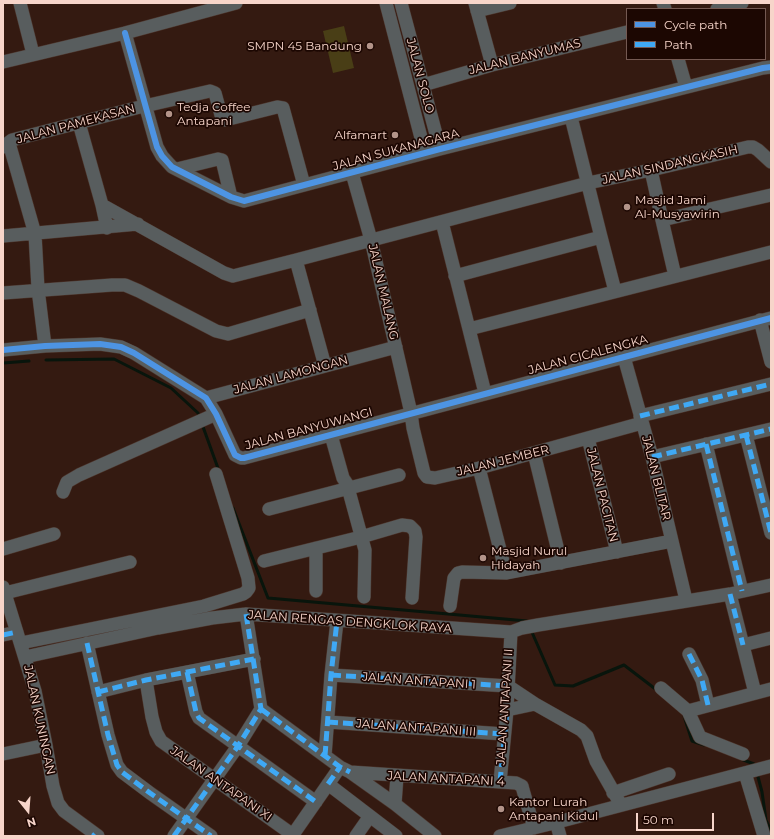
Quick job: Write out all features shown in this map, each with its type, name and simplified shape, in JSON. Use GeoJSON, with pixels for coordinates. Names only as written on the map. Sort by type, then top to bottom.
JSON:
{"type":"FeatureCollection","features":[{"type":"Feature","properties":{"kind":"street"},"geometry":{"type":"LineString","coordinates":[[20,3],[33,54]]}},
{"type":"Feature","properties":{"kind":"street"},"geometry":{"type":"LineString","coordinates":[[3,62],[124,33],[214,6],[236,3]]}},
{"type":"Feature","properties":{"kind":"street"},"geometry":{"type":"LineString","coordinates":[[386,3],[425,153]]}},
{"type":"Feature","properties":{"kind":"street","name":"JALAN SOLO"},"geometry":{"type":"LineString","coordinates":[[402,3],[440,149]]}},
{"type":"Feature","properties":{"kind":"street"},"geometry":{"type":"LineString","coordinates":[[492,65],[476,7],[510,3]]}},
{"type":"Feature","properties":{"kind":"street"},"geometry":{"type":"LineString","coordinates":[[721,8],[739,3]]}},
{"type":"Feature","properties":{"kind":"street","name":"JALAN BANYUMAS"},"geometry":{"type":"LineString","coordinates":[[423,85],[492,65],[626,32]]}},
{"type":"Feature","properties":{"kind":"street","name":"JALAN SUKANAGARA"},"geometry":{"type":"LineString","coordinates":[[124,33],[157,147],[167,162],[177,169],[231,197],[244,201],[440,149],[763,68],[771,68]]}},
{"type":"Feature","properties":{"kind":"street"},"geometry":{"type":"LineString","coordinates":[[678,60],[686,87]]}},
{"type":"Feature","properties":{"kind":"street","name":"JALAN PAMEKASAN"},"geometry":{"type":"LineString","coordinates":[[45,346],[38,289],[35,234],[6,145],[12,140],[144,106],[210,91],[215,93],[221,115],[225,120],[277,107],[283,108],[304,185]]}},
{"type":"Feature","properties":{"kind":"street"},"geometry":{"type":"LineString","coordinates":[[571,117],[615,291]]}},
{"type":"Feature","properties":{"kind":"street"},"geometry":{"type":"LineString","coordinates":[[79,123],[107,228]]}},
{"type":"Feature","properties":{"kind":"street","name":"JALAN SINDANGKASIH"},"geometry":{"type":"LineString","coordinates":[[102,205],[224,273],[233,276],[588,183],[748,147],[753,147],[758,150],[771,162]]}},
{"type":"Feature","properties":{"kind":"street"},"geometry":{"type":"LineString","coordinates":[[177,169],[218,159],[222,160],[231,197]]}},
{"type":"Feature","properties":{"kind":"street"},"geometry":{"type":"LineString","coordinates":[[651,170],[675,276]]}},
{"type":"Feature","properties":{"kind":"street","name":"JALAN MALANG"},"geometry":{"type":"LineString","coordinates":[[352,173],[371,240],[411,413]]}},
{"type":"Feature","properties":{"kind":"street"},"geometry":{"type":"LineString","coordinates":[[662,220],[771,195]]}},
{"type":"Feature","properties":{"kind":"street"},"geometry":{"type":"LineString","coordinates":[[442,222],[485,393]]}},
{"type":"Feature","properties":{"kind":"street"},"geometry":{"type":"LineString","coordinates":[[3,236],[107,228],[138,224]]}},
{"type":"Feature","properties":{"kind":"street"},"geometry":{"type":"LineString","coordinates":[[455,276],[601,237]]}},
{"type":"Feature","properties":{"kind":"street"},"geometry":{"type":"LineString","coordinates":[[469,328],[771,252]]}},
{"type":"Feature","properties":{"kind":"street"},"geometry":{"type":"LineString","coordinates":[[296,260],[325,366]]}},
{"type":"Feature","properties":{"kind":"street"},"geometry":{"type":"LineString","coordinates":[[3,293],[38,289],[112,285],[124,286],[139,291],[216,331],[228,334],[310,310]]}},
{"type":"Feature","properties":{"kind":"street"},"geometry":{"type":"LineString","coordinates":[[765,319],[771,362]]}},
{"type":"Feature","properties":{"kind":"street","name":"JALAN CICALENGKA"},"geometry":{"type":"LineString","coordinates":[[411,413],[765,319]]}},
{"type":"Feature","properties":{"kind":"street","name":"JALAN BANYUWANGI"},"geometry":{"type":"LineString","coordinates":[[3,350],[45,346],[100,344],[121,347],[134,353],[206,398],[211,416],[235,455],[240,458],[411,413]]}},
{"type":"Feature","properties":{"kind":"street","name":"JALAN LAMONGAN"},"geometry":{"type":"LineString","coordinates":[[206,398],[396,347]]}},
{"type":"Feature","properties":{"kind":"street","name":"JALAN BLITAR"},"geometry":{"type":"LineString","coordinates":[[624,357],[652,457],[686,600]]}},
{"type":"Feature","properties":{"kind":"street","name":"JALAN JEMBER"},"geometry":{"type":"LineString","coordinates":[[411,413],[413,428],[424,473],[426,477],[435,478],[479,468],[588,438],[641,420],[771,384]]}},
{"type":"Feature","properties":{"kind":"street"},"geometry":{"type":"LineString","coordinates":[[62,492],[67,482],[79,475],[211,416]]}},
{"type":"Feature","properties":{"kind":"street"},"geometry":{"type":"LineString","coordinates":[[652,457],[771,429]]}},
{"type":"Feature","properties":{"kind":"street"},"geometry":{"type":"LineString","coordinates":[[334,434],[349,476],[348,486],[365,550],[364,598]]}},
{"type":"Feature","properties":{"kind":"street"},"geometry":{"type":"LineString","coordinates":[[746,435],[771,533]]}},
{"type":"Feature","properties":{"kind":"street","name":"JALAN PACITAN"},"geometry":{"type":"LineString","coordinates":[[588,438],[617,552]]}},
{"type":"Feature","properties":{"kind":"street"},"geometry":{"type":"LineString","coordinates":[[706,444],[736,592],[743,645],[755,693]]}},
{"type":"Feature","properties":{"kind":"street"},"geometry":{"type":"LineString","coordinates":[[534,453],[561,563]]}},
{"type":"Feature","properties":{"kind":"street"},"geometry":{"type":"LineString","coordinates":[[479,468],[506,573]]}},
{"type":"Feature","properties":{"kind":"street"},"geometry":{"type":"LineString","coordinates":[[3,635],[19,637],[204,606],[246,592],[249,588],[248,578],[216,474]]}},
{"type":"Feature","properties":{"kind":"street"},"geometry":{"type":"LineString","coordinates":[[269,509],[348,486],[399,475]]}},
{"type":"Feature","properties":{"kind":"street"},"geometry":{"type":"LineString","coordinates":[[264,561],[361,537],[402,525],[412,527],[415,531],[416,537],[412,598]]}},
{"type":"Feature","properties":{"kind":"street"},"geometry":{"type":"LineString","coordinates":[[3,549],[54,534]]}},
{"type":"Feature","properties":{"kind":"street"},"geometry":{"type":"LineString","coordinates":[[450,606],[454,578],[458,573],[506,573],[672,541]]}},
{"type":"Feature","properties":{"kind":"street"},"geometry":{"type":"LineString","coordinates":[[316,548],[316,591]]}},
{"type":"Feature","properties":{"kind":"street"},"geometry":{"type":"LineString","coordinates":[[4,590],[130,562]]}},
{"type":"Feature","properties":{"kind":"street","name":"JALAN RENGAS DENGKLOK RAYA"},"geometry":{"type":"LineString","coordinates":[[25,657],[166,627],[246,614],[337,621],[517,630],[538,625],[771,585]]}},
{"type":"Feature","properties":{"kind":"street","name":"JALAN KUNINGAN"},"geometry":{"type":"LineString","coordinates":[[4,590],[35,691],[53,786],[58,803],[64,811],[95,835]]}},
{"type":"Feature","properties":{"kind":"street"},"geometry":{"type":"LineString","coordinates":[[174,836],[238,746],[261,709],[246,614]]}},
{"type":"Feature","properties":{"kind":"street"},"geometry":{"type":"LineString","coordinates":[[326,756],[331,675],[337,621]]}},
{"type":"Feature","properties":{"kind":"street","name":"JALAN ANTAPANI II"},"geometry":{"type":"LineString","coordinates":[[500,782],[508,686],[517,630]]}},
{"type":"Feature","properties":{"kind":"street"},"geometry":{"type":"LineString","coordinates":[[743,645],[771,638]]}},
{"type":"Feature","properties":{"kind":"street"},"geometry":{"type":"LineString","coordinates":[[88,643],[108,735],[117,766],[122,772],[211,836]]}},
{"type":"Feature","properties":{"kind":"street"},"geometry":{"type":"LineString","coordinates":[[689,654],[702,680],[708,705]]}},
{"type":"Feature","properties":{"kind":"street"},"geometry":{"type":"LineString","coordinates":[[98,692],[146,680],[254,659]]}},
{"type":"Feature","properties":{"kind":"street"},"geometry":{"type":"LineString","coordinates":[[187,672],[196,712],[199,718],[316,802]]}},
{"type":"Feature","properties":{"kind":"street","name":"JALAN ANTAPANI 1"},"geometry":{"type":"LineString","coordinates":[[331,675],[508,686]]}},
{"type":"Feature","properties":{"kind":"street","name":"JALAN ANTAPANI XI"},"geometry":{"type":"LineString","coordinates":[[146,680],[152,717],[156,732],[161,741],[293,835]]}},
{"type":"Feature","properties":{"kind":"street"},"geometry":{"type":"LineString","coordinates":[[508,686],[535,704],[581,730],[587,736],[596,761],[621,805]]}},
{"type":"Feature","properties":{"kind":"street"},"geometry":{"type":"LineString","coordinates":[[661,688],[688,711],[700,737],[743,754]]}},
{"type":"Feature","properties":{"kind":"street"},"geometry":{"type":"LineString","coordinates":[[688,711],[771,689]]}},
{"type":"Feature","properties":{"kind":"street"},"geometry":{"type":"LineString","coordinates":[[507,710],[535,704]]}},
{"type":"Feature","properties":{"kind":"street"},"geometry":{"type":"LineString","coordinates":[[261,709],[395,804],[435,836]]}},
{"type":"Feature","properties":{"kind":"street","name":"JALAN ANTAPANI III"},"geometry":{"type":"LineString","coordinates":[[328,722],[504,734]]}},
{"type":"Feature","properties":{"kind":"street"},"geometry":{"type":"LineString","coordinates":[[3,754],[46,745]]}},
{"type":"Feature","properties":{"kind":"street"},"geometry":{"type":"LineString","coordinates":[[293,835],[328,784],[345,770]]}},
{"type":"Feature","properties":{"kind":"street","name":"JALAN ANTAPANI 4"},"geometry":{"type":"LineString","coordinates":[[345,770],[397,776],[516,783],[522,786],[534,828]]}},
{"type":"Feature","properties":{"kind":"street"},"geometry":{"type":"LineString","coordinates":[[500,836],[757,770],[764,836]]}},
{"type":"Feature","properties":{"kind":"street"},"geometry":{"type":"LineString","coordinates":[[613,793],[670,774]]}},
{"type":"Feature","properties":{"kind":"street"},"geometry":{"type":"LineString","coordinates":[[395,804],[397,776]]}},
{"type":"Feature","properties":{"kind":"street"},"geometry":{"type":"LineString","coordinates":[[328,784],[396,836]]}},
{"type":"Feature","properties":{"kind":"street"},"geometry":{"type":"LineString","coordinates":[[356,836],[370,816]]}},
{"type":"Feature","properties":{"kind":"street"},"geometry":{"type":"LineString","coordinates":[[556,822],[560,836]]}},
{"type":"Feature","properties":{"kind":"shaded area"},"geometry":{"type":"Polygon","coordinates":[[[344,26],[354,68],[333,73],[323,31],[344,26]]]}},
{"type":"Feature","properties":{"kind":"waterway"},"geometry":{"type":"LineString","coordinates":[[46,360],[114,359],[171,388],[198,413],[200,419]]}},
{"type":"Feature","properties":{"kind":"waterway"},"geometry":{"type":"LineString","coordinates":[[3,363],[29,361]]}},
{"type":"Feature","properties":{"kind":"waterway"},"geometry":{"type":"LineString","coordinates":[[202,424],[219,471]]}},
{"type":"Feature","properties":{"kind":"waterway"},"geometry":{"type":"LineString","coordinates":[[233,508],[268,598],[527,621],[528,623]]}},
{"type":"Feature","properties":{"kind":"waterway"},"geometry":{"type":"LineString","coordinates":[[531,630],[555,685],[573,686],[624,665],[658,691]]}},
{"type":"Feature","properties":{"kind":"waterway"},"geometry":{"type":"LineString","coordinates":[[684,716],[692,741],[704,745]]}},
{"type":"Feature","properties":{"kind":"waterway"},"geometry":{"type":"LineString","coordinates":[[741,759],[754,764],[754,766]]}},
{"type":"Feature","properties":{"kind":"waterway"},"geometry":{"type":"LineString","coordinates":[[757,773],[762,792],[766,820],[771,831]]}},
{"type":"Feature","properties":{"kind":"marked path"},"geometry":{"type":"LineString","coordinates":[[640,416],[771,384]]}},
{"type":"Feature","properties":{"kind":"marked path"},"geometry":{"type":"LineString","coordinates":[[652,457],[771,429]]}},
{"type":"Feature","properties":{"kind":"marked path"},"geometry":{"type":"LineString","coordinates":[[746,435],[771,533]]}},
{"type":"Feature","properties":{"kind":"marked path"},"geometry":{"type":"LineString","coordinates":[[706,444],[742,591]]}},
{"type":"Feature","properties":{"kind":"marked path"},"geometry":{"type":"LineString","coordinates":[[730,594],[743,645]]}},
{"type":"Feature","properties":{"kind":"marked path"},"geometry":{"type":"LineString","coordinates":[[174,836],[238,746],[261,709],[246,614]]}},
{"type":"Feature","properties":{"kind":"marked path"},"geometry":{"type":"LineString","coordinates":[[325,756],[337,621]]}},
{"type":"Feature","properties":{"kind":"marked path"},"geometry":{"type":"LineString","coordinates":[[3,635],[17,632]]}},
{"type":"Feature","properties":{"kind":"marked path"},"geometry":{"type":"LineString","coordinates":[[87,643],[108,735],[117,765],[122,772],[211,836]]}},
{"type":"Feature","properties":{"kind":"marked path"},"geometry":{"type":"LineString","coordinates":[[689,654],[702,680],[708,705]]}},
{"type":"Feature","properties":{"kind":"marked path"},"geometry":{"type":"LineString","coordinates":[[98,692],[146,680],[254,659]]}},
{"type":"Feature","properties":{"kind":"marked path"},"geometry":{"type":"LineString","coordinates":[[187,672],[196,712],[199,718],[316,802]]}},
{"type":"Feature","properties":{"kind":"marked path"},"geometry":{"type":"LineString","coordinates":[[331,675],[508,686]]}},
{"type":"Feature","properties":{"kind":"marked path"},"geometry":{"type":"LineString","coordinates":[[261,709],[340,767],[350,772]]}},
{"type":"Feature","properties":{"kind":"marked path"},"geometry":{"type":"LineString","coordinates":[[500,782],[507,710]]}},
{"type":"Feature","properties":{"kind":"marked path"},"geometry":{"type":"LineString","coordinates":[[328,722],[504,734]]}},
{"type":"Feature","properties":{"kind":"marked path"},"geometry":{"type":"LineString","coordinates":[[328,784],[340,767]]}},
{"type":"Feature","properties":{"kind":"cycle path"},"geometry":{"type":"LineString","coordinates":[[125,33],[157,147],[162,156],[172,167],[231,197],[244,201],[440,149],[771,67]]}},
{"type":"Feature","properties":{"kind":"cycle path"},"geometry":{"type":"LineString","coordinates":[[3,350],[45,346],[100,344],[121,347],[134,353],[206,398],[216,414],[235,455],[244,458],[771,318]]}},
{"type":"Feature","properties":{"kind":"place","name":"SMPN 45 Bandung"},"geometry":{"type":"Point","coordinates":[370,46]}},
{"type":"Feature","properties":{"kind":"place","name":"Tedja Coffee Antapani"},"geometry":{"type":"Point","coordinates":[169,114]}},
{"type":"Feature","properties":{"kind":"place","name":"Alfamart"},"geometry":{"type":"Point","coordinates":[395,135]}},
{"type":"Feature","properties":{"kind":"place","name":"Masjid Jami Al-Musyawirin"},"geometry":{"type":"Point","coordinates":[627,207]}},
{"type":"Feature","properties":{"kind":"place","name":"Masjid Nurul Hidayah"},"geometry":{"type":"Point","coordinates":[483,558]}},
{"type":"Feature","properties":{"kind":"place","name":"Kantor Lurah Antapani Kidul"},"geometry":{"type":"Point","coordinates":[501,809]}}]}
